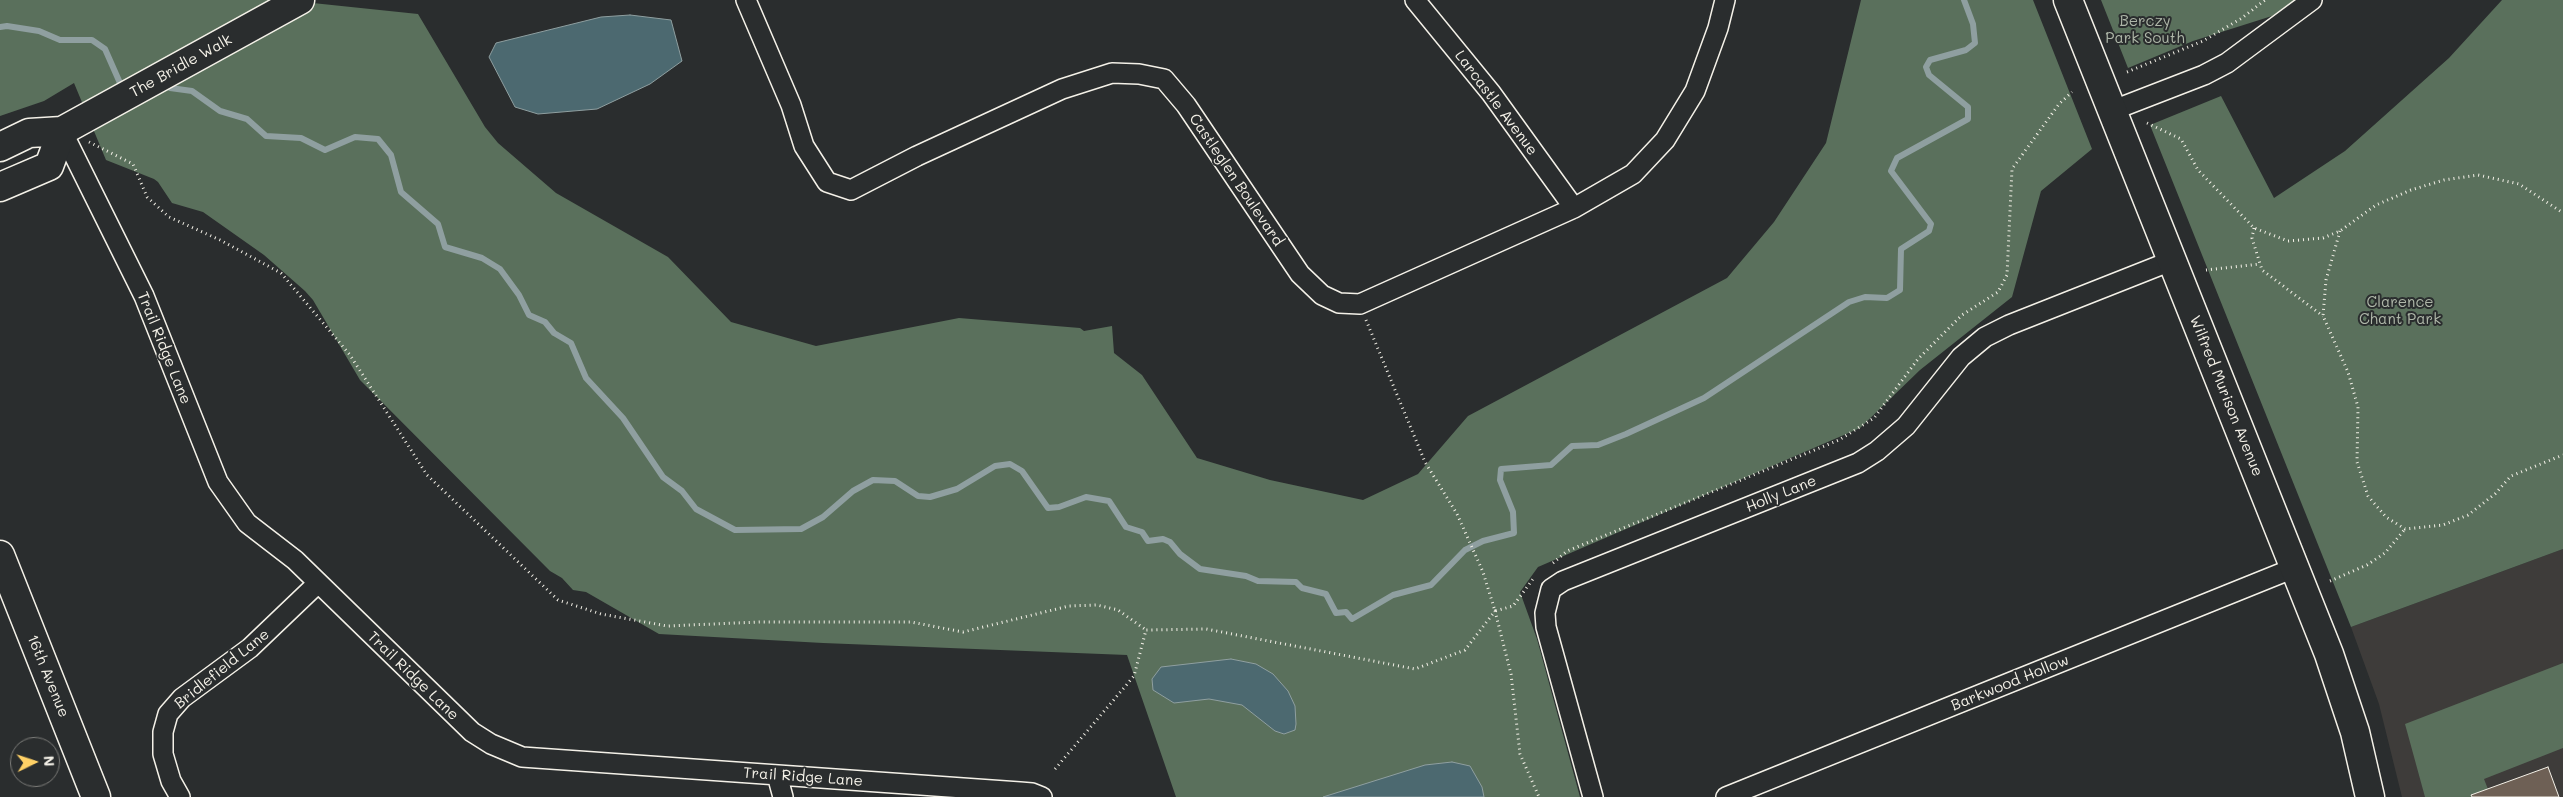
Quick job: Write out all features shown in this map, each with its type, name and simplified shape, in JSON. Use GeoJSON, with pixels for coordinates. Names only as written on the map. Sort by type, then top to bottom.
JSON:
{"type":"FeatureCollection","features":[{"type":"Feature","properties":{"kind":"street","name":"The Bridle Walk"},"geometry":{"type":"LineString","coordinates":[[0,147],[29,133],[64,131],[300,0]]}},
{"type":"Feature","properties":{"kind":"street","name":"Castleglen Boulevard"},"geometry":{"type":"LineString","coordinates":[[746,0],[791,105],[804,146],[827,182],[851,190],[917,156],[1062,89],[1112,73],[1139,74],[1164,79],[1186,105],[1300,274],[1322,295],[1339,303],[1360,304]]}},
{"type":"Feature","properties":{"kind":"street","name":"Larcastle Avenue"},"geometry":{"type":"LineString","coordinates":[[1415,0],[1491,93],[1574,208]]}},
{"type":"Feature","properties":{"kind":"street"},"geometry":{"type":"LineString","coordinates":[[1360,304],[1574,208],[1633,174],[1665,140],[1695,91],[1718,28],[1725,0]]}},
{"type":"Feature","properties":{"kind":"street","name":"Wilfred Murison Avenue"},"geometry":{"type":"LineString","coordinates":[[2068,0],[2347,705],[2370,797]]}},
{"type":"Feature","properties":{"kind":"street"},"geometry":{"type":"LineString","coordinates":[[2111,112],[2204,75],[2227,63],[2312,0]]}},
{"type":"Feature","properties":{"kind":"street"},"geometry":{"type":"LineString","coordinates":[[0,187],[49,166],[64,131]]}},
{"type":"Feature","properties":{"kind":"street","name":"Trail Ridge Lane"},"geometry":{"type":"LineString","coordinates":[[64,131],[144,296],[218,482],[247,523],[295,560],[317,584],[472,732],[490,744],[522,757],[1020,792],[1032,793],[1042,797]]}},
{"type":"Feature","properties":{"kind":"street","name":"Holly Lane"},"geometry":{"type":"LineString","coordinates":[[1593,797],[1546,627],[1545,613],[1552,589],[1563,581],[1858,463],[1878,451],[1906,426],[1961,357],[1985,337],[2009,325],[2172,261]]}},
{"type":"Feature","properties":{"kind":"street","name":"16th Avenue"},"geometry":{"type":"LineString","coordinates":[[0,555],[96,797]]}},
{"type":"Feature","properties":{"kind":"street","name":"Barkwood Hollow"},"geometry":{"type":"LineString","coordinates":[[1726,797],[2294,568]]}},
{"type":"Feature","properties":{"kind":"street","name":"Bridlefield Lane"},"geometry":{"type":"LineString","coordinates":[[180,797],[171,781],[164,754],[163,732],[168,714],[182,698],[250,648],[317,584]]}},
{"type":"Feature","properties":{"kind":"street"},"geometry":{"type":"LineString","coordinates":[[777,775],[782,797]]}},
{"type":"Feature","properties":{"kind":"path"},"geometry":{"type":"LineString","coordinates":[[2127,72],[2203,41],[2242,18],[2265,0]]}},
{"type":"Feature","properties":{"kind":"path"},"geometry":{"type":"LineString","coordinates":[[1547,568],[1567,551],[1838,440],[1874,418],[1918,359],[1962,315],[1998,292],[2007,275],[2012,169],[2059,104],[2072,92]]}},
{"type":"Feature","properties":{"kind":"path"},"geometry":{"type":"LineString","coordinates":[[2147,124],[2181,139],[2198,170],[2254,228],[2288,241],[2323,238],[2340,231],[2376,205],[2411,190],[2444,180],[2478,175],[2519,184],[2563,212]]}},
{"type":"Feature","properties":{"kind":"path"},"geometry":{"type":"LineString","coordinates":[[64,131],[134,164],[147,197],[169,217],[220,240],[281,273],[350,355],[427,475],[558,600],[601,614],[668,626],[759,622],[911,622],[963,632],[1069,606],[1096,605],[1118,610],[1146,630],[1206,629],[1415,669],[1465,650],[1495,611],[1513,606],[1540,573]]}},
{"type":"Feature","properties":{"kind":"path"},"geometry":{"type":"LineString","coordinates":[[2254,228],[2252,238],[2262,270],[2286,290],[2323,316]]}},
{"type":"Feature","properties":{"kind":"path"},"geometry":{"type":"LineString","coordinates":[[2340,231],[2326,280],[2323,316],[2348,372],[2358,406],[2357,462],[2368,496],[2386,517],[2405,529],[2443,525],[2468,515],[2495,494],[2511,476],[2563,455]]}},
{"type":"Feature","properties":{"kind":"path"},"geometry":{"type":"LineString","coordinates":[[2206,270],[2260,264]]}},
{"type":"Feature","properties":{"kind":"path"},"geometry":{"type":"LineString","coordinates":[[1360,304],[1425,462],[1457,514],[1474,553],[1495,611],[1512,674],[1520,754],[1539,797]]}},
{"type":"Feature","properties":{"kind":"path"},"geometry":{"type":"LineString","coordinates":[[2330,581],[2367,565],[2385,553],[2405,529]]}},
{"type":"Feature","properties":{"kind":"path"},"geometry":{"type":"LineString","coordinates":[[1055,769],[1134,676],[1146,630]]}},
{"type":"Feature","properties":{"kind":"shaded area"},"geometry":{"type":"Polygon","coordinates":[[[2563,549],[2563,797],[2402,797],[2379,704],[2351,627],[2563,549]]]}},
{"type":"Feature","properties":{"kind":"green space"},"geometry":{"type":"Polygon","coordinates":[[[0,0],[284,0],[418,14],[485,127],[498,143],[556,193],[668,257],[731,322],[816,346],[959,318],[1080,328],[1084,331],[1112,326],[1114,353],[1142,375],[1197,458],[1270,480],[1363,500],[1418,474],[1468,416],[1727,278],[1774,222],[1826,143],[1861,0],[2033,0],[2092,149],[2041,191],[2012,297],[1920,370],[1860,428],[1538,567],[1520,592],[1537,639],[1580,797],[1176,797],[1127,655],[823,643],[659,634],[586,592],[573,590],[562,578],[550,571],[360,380],[313,300],[305,291],[264,255],[203,212],[172,203],[154,179],[106,160],[74,83],[44,101],[0,116],[0,0]]]}},
{"type":"Feature","properties":{"kind":"green space","name":"Berczy Park South"},"geometry":{"type":"Polygon","coordinates":[[[2101,0],[2295,0],[2272,16],[2193,41],[2128,68],[2101,0]]]}},
{"type":"Feature","properties":{"kind":"green space","name":"Clarence Chant Park"},"geometry":{"type":"Polygon","coordinates":[[[2502,0],[2563,0],[2563,549],[2351,627],[2150,125],[2221,96],[2274,198],[2345,151],[2449,58],[2502,0]]]}},
{"type":"Feature","properties":{"kind":"green space"},"geometry":{"type":"Polygon","coordinates":[[[2563,663],[2563,748],[2484,779],[2491,797],[2425,797],[2405,724],[2563,663]]]}},
{"type":"Feature","properties":{"kind":"water"},"geometry":{"type":"Polygon","coordinates":[[[630,15],[671,20],[682,61],[650,84],[597,109],[538,114],[515,107],[489,57],[496,43],[601,17],[630,15]]]}},
{"type":"Feature","properties":{"kind":"water"},"geometry":{"type":"Polygon","coordinates":[[[1231,659],[1256,664],[1273,674],[1288,691],[1295,706],[1295,730],[1284,734],[1275,731],[1242,705],[1209,699],[1174,703],[1153,690],[1152,679],[1161,667],[1231,659]]]}},
{"type":"Feature","properties":{"kind":"water"},"geometry":{"type":"Polygon","coordinates":[[[1452,762],[1470,766],[1482,787],[1484,797],[1323,797],[1425,765],[1452,762]]]}},
{"type":"Feature","properties":{"kind":"building"},"geometry":{"type":"Polygon","coordinates":[[[2548,767],[2559,797],[2472,797],[2471,795],[2548,767]]]}},
{"type":"Feature","properties":{"kind":"waterway"},"geometry":{"type":"LineString","coordinates":[[170,88],[192,91],[220,111],[247,119],[266,136],[301,138],[325,150],[355,137],[378,139],[391,155],[401,192],[438,224],[445,247],[482,258],[500,269],[519,295],[529,315],[545,322],[554,333],[571,343],[586,378],[623,418],[663,477],[682,491],[696,509],[735,530],[801,529],[823,517],[853,491],[873,480],[895,481],[918,496],[930,497],[957,489],[995,466],[1010,464],[1022,471],[1048,508],[1059,507],[1086,497],[1109,501],[1126,527],[1142,532],[1148,541],[1163,539],[1170,542],[1180,554],[1200,569],[1246,576],[1258,581],[1296,582],[1302,588],[1326,594],[1336,613],[1346,612],[1352,619],[1393,595],[1431,585],[1465,550],[1483,541],[1514,533],[1513,512],[1500,480],[1501,469],[1551,465],[1572,446],[1598,445],[1626,434],[1704,398],[1849,302],[1865,297],[1887,298],[1900,290],[1901,249],[1929,231],[1931,224],[1891,171],[1897,158],[1968,119],[1968,107],[1929,75],[1926,67],[1930,60],[1966,50],[1975,43],[1973,24],[1964,0]]}},
{"type":"Feature","properties":{"kind":"waterway"},"geometry":{"type":"LineString","coordinates":[[0,27],[7,26],[39,31],[60,40],[92,40],[105,49],[120,83]]}}]}
